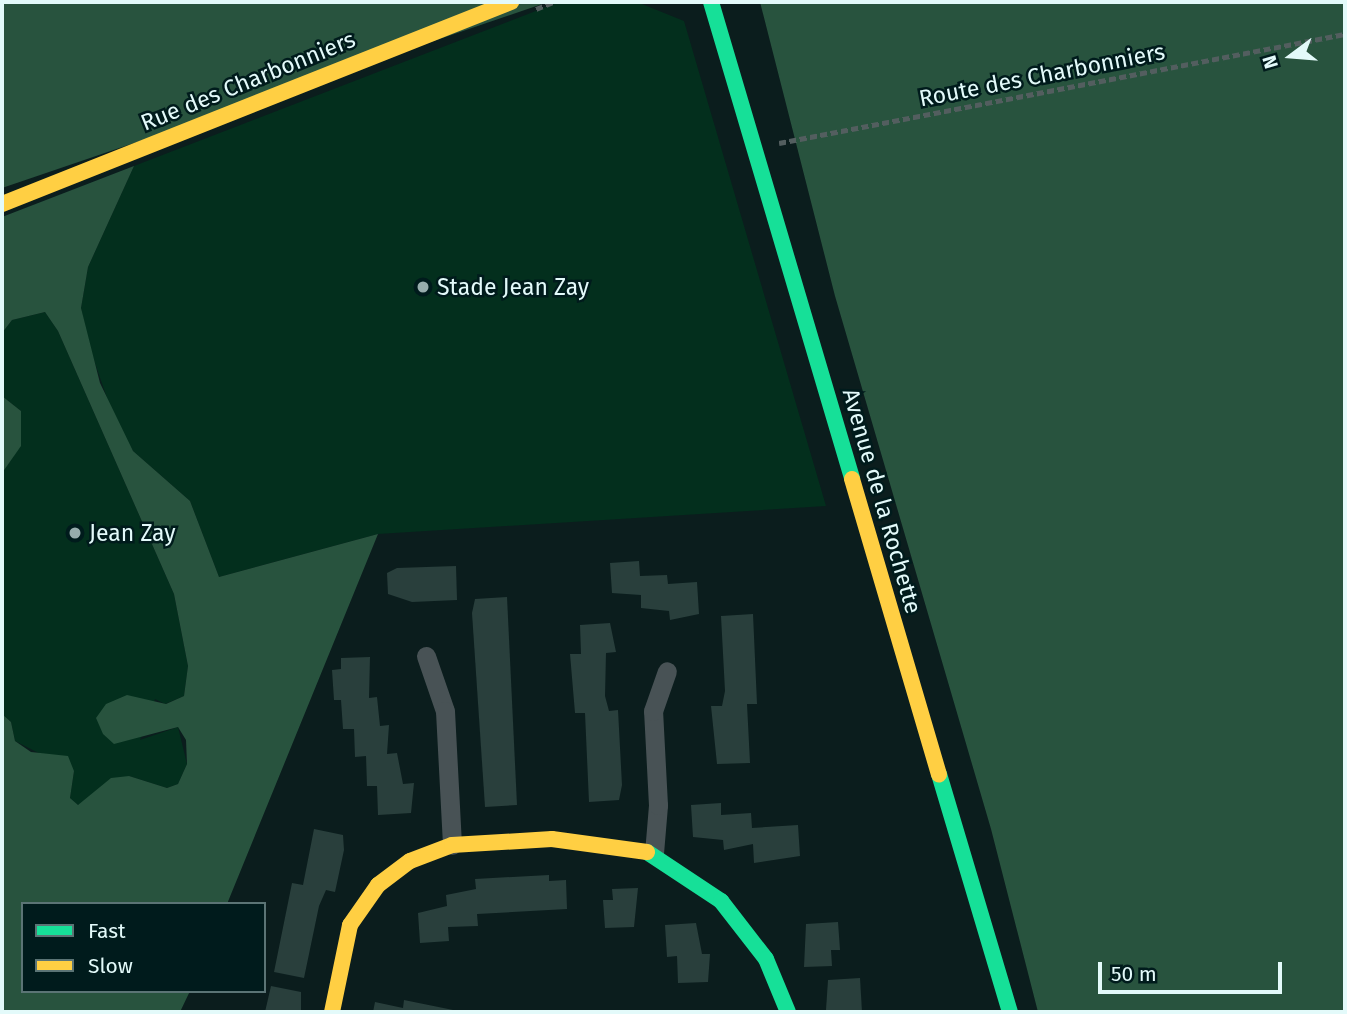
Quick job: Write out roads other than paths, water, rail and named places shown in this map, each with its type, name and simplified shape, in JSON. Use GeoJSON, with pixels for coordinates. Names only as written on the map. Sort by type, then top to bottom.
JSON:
{"type":"FeatureCollection","features":[{"type":"Feature","properties":{"kind":"street","name":"Rue des Charbonniers"},"geometry":{"type":"LineString","coordinates":[[2,204],[511,2]]}},
{"type":"Feature","properties":{"kind":"street","name":"Avenue de la Rochette"},"geometry":{"type":"LineString","coordinates":[[711,2],[1010,1012]]}},
{"type":"Feature","properties":{"kind":"street"},"geometry":{"type":"LineString","coordinates":[[426,656],[445,711],[452,845]]}},
{"type":"Feature","properties":{"kind":"street"},"geometry":{"type":"LineString","coordinates":[[654,853],[653,711],[667,671]]}},
{"type":"Feature","properties":{"kind":"street"},"geometry":{"type":"LineString","coordinates":[[332,1012],[350,925],[378,885],[410,862],[452,845],[552,839],[654,853],[721,901],[746,928],[788,1012]]}},
{"type":"Feature","properties":{"kind":"place","name":"Stade Jean Zay"},"geometry":{"type":"Point","coordinates":[423,287]}},
{"type":"Feature","properties":{"kind":"place","name":"Jean Zay"},"geometry":{"type":"Point","coordinates":[75,533]}}]}
